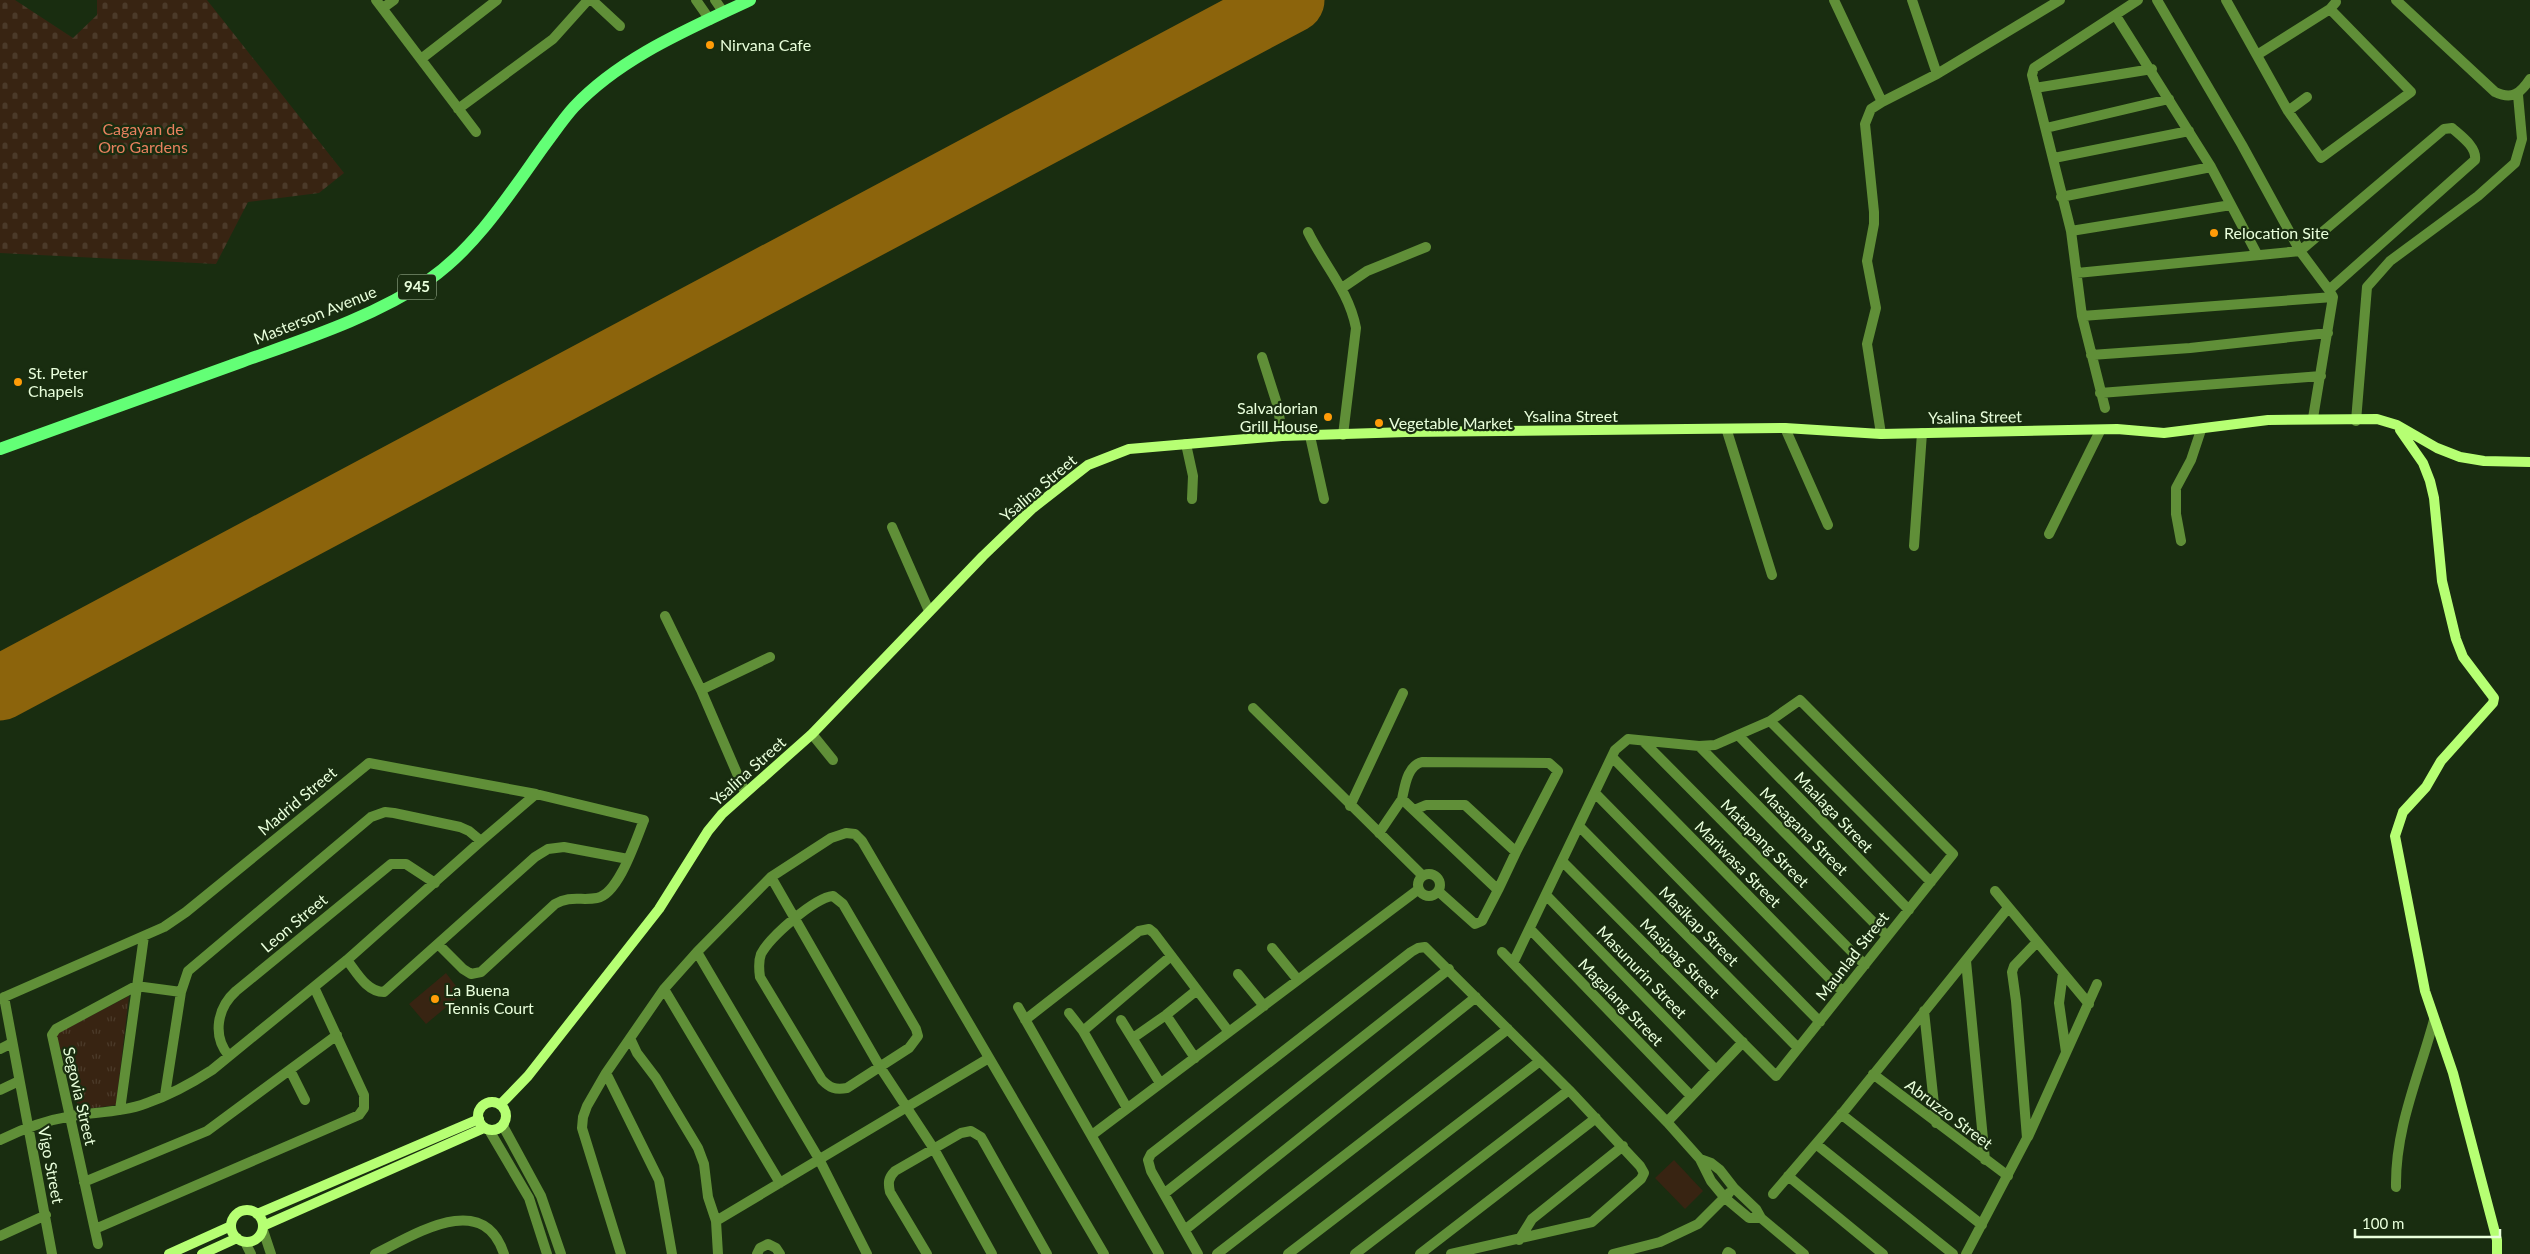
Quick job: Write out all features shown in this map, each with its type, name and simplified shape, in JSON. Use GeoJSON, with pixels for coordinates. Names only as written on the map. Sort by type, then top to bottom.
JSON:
{"type":"FeatureCollection","features":[{"type":"Feature","properties":{"kind":"main road","name":"Masterson Avenue"},"geometry":{"type":"LineString","coordinates":[[0,449],[324,332],[406,294],[431,278],[468,246],[511,192],[572,108],[595,86],[619,69],[750,0]]}},
{"type":"Feature","properties":{"kind":"street"},"geometry":{"type":"LineString","coordinates":[[394,0],[380,4],[476,132]]}},
{"type":"Feature","properties":{"kind":"street"},"geometry":{"type":"LineString","coordinates":[[421,59],[497,0]]}},
{"type":"Feature","properties":{"kind":"street"},"geometry":{"type":"LineString","coordinates":[[458,109],[552,39],[588,0]]}},
{"type":"Feature","properties":{"kind":"street"},"geometry":{"type":"LineString","coordinates":[[592,0],[620,26]]}},
{"type":"Feature","properties":{"kind":"street"},"geometry":{"type":"LineString","coordinates":[[696,0],[710,20]]}},
{"type":"Feature","properties":{"kind":"street"},"geometry":{"type":"LineString","coordinates":[[715,0],[724,13]]}},
{"type":"Feature","properties":{"kind":"street"},"geometry":{"type":"LineString","coordinates":[[1834,0],[1882,102]]}},
{"type":"Feature","properties":{"kind":"street"},"geometry":{"type":"LineString","coordinates":[[1912,0],[1937,74]]}},
{"type":"Feature","properties":{"kind":"street"},"geometry":{"type":"LineString","coordinates":[[1881,434],[1867,344],[1876,308],[1866,261],[1874,224],[1866,124],[1872,109],[1937,74],[2060,0]]}},
{"type":"Feature","properties":{"kind":"street"},"geometry":{"type":"LineString","coordinates":[[2105,408],[2082,316],[2070,231],[2061,197],[2054,158],[2032,75],[2034,68],[2138,0]]}},
{"type":"Feature","properties":{"kind":"street"},"geometry":{"type":"LineString","coordinates":[[2157,0],[2242,145],[2300,251],[2331,293],[2328,333],[2313,418]]}},
{"type":"Feature","properties":{"kind":"street"},"geometry":{"type":"LineString","coordinates":[[2226,0],[2288,111],[2321,158],[2411,92],[2333,6],[2257,54]]}},
{"type":"Feature","properties":{"kind":"street"},"geometry":{"type":"LineString","coordinates":[[2396,0],[2487,86],[2503,96],[2518,95]]}},
{"type":"Feature","properties":{"kind":"street"},"geometry":{"type":"LineString","coordinates":[[2116,16],[2152,69],[2211,167],[2257,254]]}},
{"type":"Feature","properties":{"kind":"street"},"geometry":{"type":"LineString","coordinates":[[2035,88],[2152,69]]}},
{"type":"Feature","properties":{"kind":"street"},"geometry":{"type":"LineString","coordinates":[[2356,421],[2367,287],[2390,261],[2478,196],[2515,163],[2522,139],[2518,95],[2530,79]]}},
{"type":"Feature","properties":{"kind":"street"},"geometry":{"type":"LineString","coordinates":[[2288,111],[2307,97]]}},
{"type":"Feature","properties":{"kind":"street"},"geometry":{"type":"LineString","coordinates":[[2046,128],[2169,98]]}},
{"type":"Feature","properties":{"kind":"street"},"geometry":{"type":"LineString","coordinates":[[2077,272],[2300,251],[2444,129],[2452,128],[2476,154],[2475,160],[2468,167],[2331,293],[2082,316]]}},
{"type":"Feature","properties":{"kind":"street"},"geometry":{"type":"LineString","coordinates":[[2054,158],[2189,131]]}},
{"type":"Feature","properties":{"kind":"street"},"geometry":{"type":"LineString","coordinates":[[2061,197],[2211,167]]}},
{"type":"Feature","properties":{"kind":"street"},"geometry":{"type":"LineString","coordinates":[[2070,231],[2231,205]]}},
{"type":"Feature","properties":{"kind":"street"},"geometry":{"type":"LineString","coordinates":[[1308,232],[1342,288],[1353,313],[1356,328],[1343,435]]}},
{"type":"Feature","properties":{"kind":"street"},"geometry":{"type":"LineString","coordinates":[[1342,288],[1366,271],[1426,247]]}},
{"type":"Feature","properties":{"kind":"street"},"geometry":{"type":"LineString","coordinates":[[2091,355],[2190,348],[2328,333]]}},
{"type":"Feature","properties":{"kind":"street"},"geometry":{"type":"LineString","coordinates":[[1262,357],[1278,407],[1282,436]]}},
{"type":"Feature","properties":{"kind":"street"},"geometry":{"type":"LineString","coordinates":[[2100,393],[2321,376]]}},
{"type":"Feature","properties":{"kind":"street","name":"Ysalina Street"},"geometry":{"type":"LineString","coordinates":[[500,1105],[528,1076],[659,909],[713,823],[745,792],[812,734],[929,611],[1033,508],[1088,465],[1129,449],[1282,436],[1407,432],[1785,428],[1881,434],[2100,431],[2117,429],[2164,433],[2268,420],[2313,418],[2356,421],[2377,419],[2397,425],[2437,448],[2460,457],[2484,461],[2530,462]]}},
{"type":"Feature","properties":{"kind":"street"},"geometry":{"type":"LineString","coordinates":[[2397,425],[2423,463],[2430,481],[2434,498],[2442,581],[2456,639],[2466,662],[2486,685],[2494,698],[2493,703],[2481,718],[2442,761],[2426,787],[2403,812],[2396,826],[2395,848],[2425,991],[2453,1073],[2469,1128],[2497,1240],[2496,1254]]}},
{"type":"Feature","properties":{"kind":"street"},"geometry":{"type":"LineString","coordinates":[[1785,428],[1828,525]]}},
{"type":"Feature","properties":{"kind":"street"},"geometry":{"type":"LineString","coordinates":[[1727,430],[1772,575]]}},
{"type":"Feature","properties":{"kind":"street"},"geometry":{"type":"LineString","coordinates":[[2181,541],[2176,514],[2176,488],[2191,460],[2200,430]]}},
{"type":"Feature","properties":{"kind":"street"},"geometry":{"type":"LineString","coordinates":[[2049,534],[2100,431]]}},
{"type":"Feature","properties":{"kind":"street"},"geometry":{"type":"LineString","coordinates":[[1914,546],[1922,433]]}},
{"type":"Feature","properties":{"kind":"street"},"geometry":{"type":"LineString","coordinates":[[1310,436],[1324,499]]}},
{"type":"Feature","properties":{"kind":"street"},"geometry":{"type":"LineString","coordinates":[[1186,444],[1193,476],[1192,499]]}},
{"type":"Feature","properties":{"kind":"street"},"geometry":{"type":"LineString","coordinates":[[892,527],[929,611]]}},
{"type":"Feature","properties":{"kind":"street"},"geometry":{"type":"LineString","coordinates":[[665,616],[701,690],[745,792]]}},
{"type":"Feature","properties":{"kind":"street"},"geometry":{"type":"LineString","coordinates":[[701,690],[770,657]]}},
{"type":"Feature","properties":{"kind":"street"},"geometry":{"type":"LineString","coordinates":[[1350,806],[1403,693]]}},
{"type":"Feature","properties":{"kind":"street","name":"Maunlad Street"},"geometry":{"type":"LineString","coordinates":[[1770,721],[1800,700],[1952,854],[1776,1076]]}},
{"type":"Feature","properties":{"kind":"street"},"geometry":{"type":"LineString","coordinates":[[1253,708],[1350,806],[1423,876]]}},
{"type":"Feature","properties":{"kind":"street"},"geometry":{"type":"LineString","coordinates":[[1513,963],[1612,757],[1623,741],[1634,739],[1644,742],[1699,746],[1715,745],[1770,721],[1930,882]]}},
{"type":"Feature","properties":{"kind":"street"},"geometry":{"type":"LineString","coordinates":[[812,734],[833,760]]}},
{"type":"Feature","properties":{"kind":"street","name":"Maalaga Street"},"geometry":{"type":"LineString","coordinates":[[1738,735],[1909,910]]}},
{"type":"Feature","properties":{"kind":"street","name":"Matapang Street"},"geometry":{"type":"LineString","coordinates":[[1644,742],[1865,965]]}},
{"type":"Feature","properties":{"kind":"street","name":"Masagana Street"},"geometry":{"type":"LineString","coordinates":[[1699,746],[1887,936]]}},
{"type":"Feature","properties":{"kind":"street","name":"Mariwasa Street"},"geometry":{"type":"LineString","coordinates":[[1612,757],[1843,992]]}},
{"type":"Feature","properties":{"kind":"street"},"geometry":{"type":"LineString","coordinates":[[1379,833],[1402,799],[1410,772],[1416,764],[1422,762],[1549,764],[1558,771],[1482,921],[1475,924],[1438,890]]}},
{"type":"Feature","properties":{"kind":"street","name":"Madrid Street"},"geometry":{"type":"LineString","coordinates":[[2,998],[164,928],[360,769],[369,764],[536,794],[644,820],[628,859]]}},
{"type":"Feature","properties":{"kind":"street"},"geometry":{"type":"LineString","coordinates":[[1595,793],[1820,1022]]}},
{"type":"Feature","properties":{"kind":"street"},"geometry":{"type":"LineString","coordinates":[[0,1140],[28,1128],[70,1116],[120,1110],[147,1103],[189,1084],[229,1056],[347,960],[480,841],[536,794]]}},
{"type":"Feature","properties":{"kind":"street"},"geometry":{"type":"LineString","coordinates":[[1402,799],[1498,890]]}},
{"type":"Feature","properties":{"kind":"street"},"geometry":{"type":"LineString","coordinates":[[1414,810],[1426,805],[1466,805],[1516,852]]}},
{"type":"Feature","properties":{"kind":"street"},"geometry":{"type":"LineString","coordinates":[[165,1095],[180,992],[185,977],[193,967],[371,817],[379,813],[394,813],[460,827],[469,831],[480,841]]}},
{"type":"Feature","properties":{"kind":"street","name":"Masikap Street"},"geometry":{"type":"LineString","coordinates":[[1579,826],[1798,1048]]}},
{"type":"Feature","properties":{"kind":"street"},"geometry":{"type":"LineString","coordinates":[[621,1254],[582,1128],[587,1106],[606,1074],[664,988],[697,952],[771,877],[831,838],[846,833],[855,834],[862,841],[1104,1254]]}},
{"type":"Feature","properties":{"kind":"street"},"geometry":{"type":"LineString","coordinates":[[347,960],[369,987],[376,992],[384,992],[438,944],[535,858],[548,849],[574,848],[628,859],[607,894],[598,898],[570,898],[556,904],[476,975],[463,969],[438,944]]}},
{"type":"Feature","properties":{"kind":"street","name":"Masipag Street"},"geometry":{"type":"LineString","coordinates":[[1562,861],[1776,1076]]}},
{"type":"Feature","properties":{"kind":"street","name":"Leon Street"},"geometry":{"type":"LineString","coordinates":[[229,1056],[221,1047],[219,1028],[223,1006],[236,991],[382,869],[391,864],[406,864],[435,883]]}},
{"type":"Feature","properties":{"kind":"street"},"geometry":{"type":"LineString","coordinates":[[1430,874],[1436,877],[1440,883],[1438,890],[1428,895],[1419,889],[1418,882],[1423,876],[1430,874]]}},
{"type":"Feature","properties":{"kind":"street"},"geometry":{"type":"LineString","coordinates":[[771,877],[793,919],[880,1067],[934,1149],[992,1254]]}},
{"type":"Feature","properties":{"kind":"street"},"geometry":{"type":"LineString","coordinates":[[1092,1135],[1419,889]]}},
{"type":"Feature","properties":{"kind":"street"},"geometry":{"type":"LineString","coordinates":[[1995,892],[2088,1004]]}},
{"type":"Feature","properties":{"kind":"street","name":"Masunurin Street"},"geometry":{"type":"LineString","coordinates":[[1546,895],[1716,1070]]}},
{"type":"Feature","properties":{"kind":"street"},"geometry":{"type":"LineString","coordinates":[[826,897],[838,898],[912,1020],[918,1036],[915,1041],[880,1067],[847,1088],[838,1090],[830,1088],[822,1080],[760,978],[759,964],[761,955],[793,919],[826,897]]}},
{"type":"Feature","properties":{"kind":"street"},"geometry":{"type":"LineString","coordinates":[[1773,1194],[1841,1114],[2008,908]]}},
{"type":"Feature","properties":{"kind":"street"},"geometry":{"type":"LineString","coordinates":[[1025,1020],[1138,931],[1149,929],[1229,1032]]}},
{"type":"Feature","properties":{"kind":"street","name":"Magalang Street"},"geometry":{"type":"LineString","coordinates":[[1530,929],[1691,1096]]}},
{"type":"Feature","properties":{"kind":"street"},"geometry":{"type":"LineString","coordinates":[[120,1110],[144,936]]}},
{"type":"Feature","properties":{"kind":"street"},"geometry":{"type":"LineString","coordinates":[[2027,1138],[2012,972],[2014,966],[2037,942]]}},
{"type":"Feature","properties":{"kind":"street"},"geometry":{"type":"LineString","coordinates":[[1198,1254],[1148,1160],[1157,1148],[1418,948],[1425,947],[1431,950],[1569,1090],[1622,1146],[1644,1173],[1627,1192],[1592,1222],[1451,1254]]}},
{"type":"Feature","properties":{"kind":"street"},"geometry":{"type":"LineString","coordinates":[[1272,948],[1298,980]]}},
{"type":"Feature","properties":{"kind":"street"},"geometry":{"type":"LineString","coordinates":[[697,952],[819,1159],[867,1254]]}},
{"type":"Feature","properties":{"kind":"street"},"geometry":{"type":"LineString","coordinates":[[1502,952],[1667,1122],[1700,1159],[1705,1171],[1725,1198],[1749,1218],[1761,1218]]}},
{"type":"Feature","properties":{"kind":"street"},"geometry":{"type":"LineString","coordinates":[[1083,1030],[1171,956]]}},
{"type":"Feature","properties":{"kind":"street"},"geometry":{"type":"LineString","coordinates":[[1966,961],[1986,1160]]}},
{"type":"Feature","properties":{"kind":"street"},"geometry":{"type":"LineString","coordinates":[[1165,1193],[1449,969]]}},
{"type":"Feature","properties":{"kind":"street"},"geometry":{"type":"LineString","coordinates":[[2063,973],[2059,1003],[2066,1052]]}},
{"type":"Feature","properties":{"kind":"street"},"geometry":{"type":"LineString","coordinates":[[1238,974],[1264,1006]]}},
{"type":"Feature","properties":{"kind":"street"},"geometry":{"type":"LineString","coordinates":[[1966,1254],[2027,1138],[2098,984]]}},
{"type":"Feature","properties":{"kind":"street"},"geometry":{"type":"LineString","coordinates":[[136,986],[180,992]]}},
{"type":"Feature","properties":{"kind":"street","name":"Segovia Street"},"geometry":{"type":"LineString","coordinates":[[98,1244],[52,1038],[53,1032],[136,986]]}},
{"type":"Feature","properties":{"kind":"street"},"geometry":{"type":"LineString","coordinates":[[95,1229],[359,1114],[364,1108],[364,1095],[314,987]]}},
{"type":"Feature","properties":{"kind":"street"},"geometry":{"type":"LineString","coordinates":[[664,988],[780,1183]]}},
{"type":"Feature","properties":{"kind":"street"},"geometry":{"type":"LineString","coordinates":[[1133,1038],[1197,990]]}},
{"type":"Feature","properties":{"kind":"street"},"geometry":{"type":"LineString","coordinates":[[1186,1229],[1476,997]]}},
{"type":"Feature","properties":{"kind":"street","name":"Vigo Street"},"geometry":{"type":"LineString","coordinates":[[2,998],[46,1215],[52,1254]]}},
{"type":"Feature","properties":{"kind":"street"},"geometry":{"type":"LineString","coordinates":[[1018,1007],[1159,1254]]}},
{"type":"Feature","properties":{"kind":"street"},"geometry":{"type":"LineString","coordinates":[[1924,1011],[1936,1123]]}},
{"type":"Feature","properties":{"kind":"street"},"geometry":{"type":"LineString","coordinates":[[1069,1013],[1083,1030],[1127,1108]]}},
{"type":"Feature","properties":{"kind":"street"},"geometry":{"type":"LineString","coordinates":[[1166,1015],[1195,1058]]}},
{"type":"Feature","properties":{"kind":"street"},"geometry":{"type":"LineString","coordinates":[[1121,1020],[1160,1083]]}},
{"type":"Feature","properties":{"kind":"street"},"geometry":{"type":"LineString","coordinates":[[2396,1187],[2396,1164],[2405,1113],[2434,1020]]}},
{"type":"Feature","properties":{"kind":"street"},"geometry":{"type":"LineString","coordinates":[[1217,1254],[1508,1029]]}},
{"type":"Feature","properties":{"kind":"street"},"geometry":{"type":"LineString","coordinates":[[84,1182],[207,1131],[337,1035]]}},
{"type":"Feature","properties":{"kind":"street"},"geometry":{"type":"LineString","coordinates":[[630,1038],[637,1053],[656,1078],[698,1148],[704,1164],[708,1197],[716,1220],[718,1254]]}},
{"type":"Feature","properties":{"kind":"street"},"geometry":{"type":"LineString","coordinates":[[1667,1122],[1743,1042]]}},
{"type":"Feature","properties":{"kind":"street"},"geometry":{"type":"LineString","coordinates":[[0,1049],[12,1043]]}},
{"type":"Feature","properties":{"kind":"street"},"geometry":{"type":"LineString","coordinates":[[716,1220],[989,1058]]}},
{"type":"Feature","properties":{"kind":"street"},"geometry":{"type":"LineString","coordinates":[[1288,1254],[1540,1061]]}},
{"type":"Feature","properties":{"kind":"street"},"geometry":{"type":"LineString","coordinates":[[290,1070],[305,1100]]}},
{"type":"Feature","properties":{"kind":"street"},"geometry":{"type":"LineString","coordinates":[[606,1074],[659,1180],[672,1254]]}},
{"type":"Feature","properties":{"kind":"street","name":"Abruzzo Street"},"geometry":{"type":"LineString","coordinates":[[1872,1074],[2008,1176]]}},
{"type":"Feature","properties":{"kind":"street"},"geometry":{"type":"LineString","coordinates":[[0,1090],[19,1081]]}},
{"type":"Feature","properties":{"kind":"street"},"geometry":{"type":"LineString","coordinates":[[1355,1254],[1569,1090]]}},
{"type":"Feature","properties":{"kind":"street"},"geometry":{"type":"LineString","coordinates":[[547,1254],[529,1198],[484,1125],[480,1110],[487,1103],[500,1105],[506,1112],[503,1126],[541,1196],[560,1254]]}},
{"type":"Feature","properties":{"kind":"street"},"geometry":{"type":"LineString","coordinates":[[1841,1114],[1982,1225]]}},
{"type":"Feature","properties":{"kind":"street"},"geometry":{"type":"LineString","coordinates":[[1420,1254],[1596,1118]]}},
{"type":"Feature","properties":{"kind":"street"},"geometry":{"type":"LineString","coordinates":[[202,1254],[241,1240],[254,1241],[263,1228],[484,1125]]}},
{"type":"Feature","properties":{"kind":"street"},"geometry":{"type":"LineString","coordinates":[[257,1214],[484,1125],[498,1129],[503,1126]]}},
{"type":"Feature","properties":{"kind":"street"},"geometry":{"type":"LineString","coordinates":[[928,1254],[890,1192],[888,1183],[895,1171],[961,1133],[970,1131],[976,1132],[981,1137],[1047,1254]]}},
{"type":"Feature","properties":{"kind":"street"},"geometry":{"type":"LineString","coordinates":[[1816,1144],[1953,1254]]}},
{"type":"Feature","properties":{"kind":"street"},"geometry":{"type":"LineString","coordinates":[[1519,1240],[1532,1219],[1622,1146]]}},
{"type":"Feature","properties":{"kind":"street"},"geometry":{"type":"LineString","coordinates":[[1700,1159],[1711,1163],[1720,1170],[1734,1188],[1756,1209],[1761,1218],[1804,1254]]}},
{"type":"Feature","properties":{"kind":"street"},"geometry":{"type":"LineString","coordinates":[[1788,1176],[1883,1254]]}},
{"type":"Feature","properties":{"kind":"street"},"geometry":{"type":"LineString","coordinates":[[1613,1254],[1660,1242],[1698,1224],[1734,1188]]}},
{"type":"Feature","properties":{"kind":"street"},"geometry":{"type":"LineString","coordinates":[[252,1254],[231,1226],[233,1218],[240,1211],[249,1210],[257,1214],[271,1254]]}},
{"type":"Feature","properties":{"kind":"street"},"geometry":{"type":"LineString","coordinates":[[0,1236],[46,1215]]}},
{"type":"Feature","properties":{"kind":"street"},"geometry":{"type":"LineString","coordinates":[[375,1254],[430,1228],[452,1220],[469,1219],[483,1225],[497,1237],[504,1254]]}},
{"type":"Feature","properties":{"kind":"street"},"geometry":{"type":"LineString","coordinates":[[169,1254],[231,1226]]}},
{"type":"Feature","properties":{"kind":"street"},"geometry":{"type":"LineString","coordinates":[[757,1254],[760,1248],[768,1244],[776,1248],[780,1254]]}},
{"type":"Feature","properties":{"kind":"street"},"geometry":{"type":"LineString","coordinates":[[1726,1254],[1728,1252],[1731,1254]]}},
{"type":"Feature","properties":{"kind":"green space","name":"Cagayan de Oro Gardens"},"geometry":{"type":"Polygon","coordinates":[[[0,0],[15,0],[73,38],[97,15],[97,0],[207,0],[344,173],[319,193],[248,202],[216,264],[0,253],[0,0]]]}},
{"type":"Feature","properties":{"kind":"green space","name":"La Buena Tennis Court"},"geometry":{"type":"Polygon","coordinates":[[[446,973],[462,994],[426,1024],[409,1004],[446,973]]]}},
{"type":"Feature","properties":{"kind":"green space"},"geometry":{"type":"Polygon","coordinates":[[[129,996],[116,1105],[79,1110],[56,1034],[129,996]]]}},
{"type":"Feature","properties":{"kind":"green space"},"geometry":{"type":"Polygon","coordinates":[[[1674,1160],[1703,1191],[1685,1209],[1655,1178],[1674,1160]]]}},
{"type":"Feature","properties":{"kind":"runway"},"geometry":{"type":"LineString","coordinates":[[0,688],[1292,0]]}},
{"type":"Feature","properties":{"kind":"place","name":"Nirvana Cafe"},"geometry":{"type":"Point","coordinates":[710,45]}},
{"type":"Feature","properties":{"kind":"place","name":"Relocation Site"},"geometry":{"type":"Point","coordinates":[2214,233]}},
{"type":"Feature","properties":{"kind":"place","name":"St. Peter Chapels"},"geometry":{"type":"Point","coordinates":[18,382]}},
{"type":"Feature","properties":{"kind":"place","name":"Salvadorian Grill House"},"geometry":{"type":"Point","coordinates":[1328,417]}},
{"type":"Feature","properties":{"kind":"place","name":"Vegetable Market"},"geometry":{"type":"Point","coordinates":[1379,423]}},
{"type":"Feature","properties":{"kind":"place","name":"La Buena Tennis Court"},"geometry":{"type":"Point","coordinates":[435,999]}}]}
